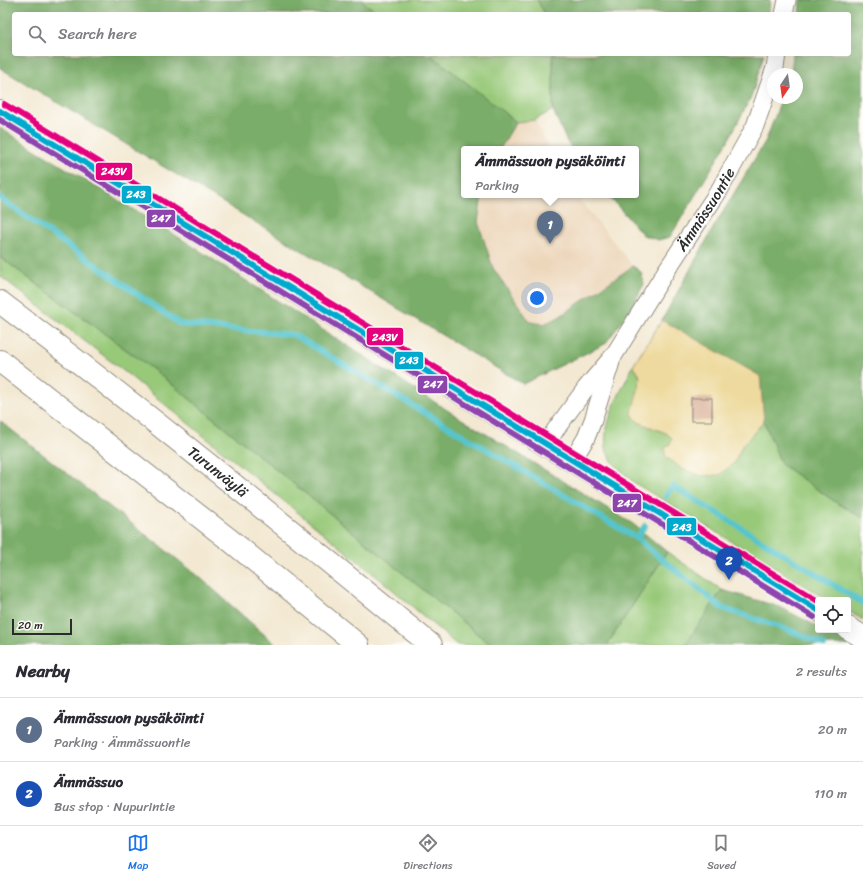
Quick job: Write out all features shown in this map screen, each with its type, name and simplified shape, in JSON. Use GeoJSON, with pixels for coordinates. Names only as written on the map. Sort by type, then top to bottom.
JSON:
{"type":"FeatureCollection","features":[{"type":"Feature","properties":{"kind":"main road"},"geometry":{"type":"LineString","coordinates":[[0,111],[815,608]]}},
{"type":"Feature","properties":{"kind":"main road","name":"Turunväylä"},"geometry":{"type":"LineString","coordinates":[[0,302],[69,354],[258,503],[431,645]]}},
{"type":"Feature","properties":{"kind":"main road"},"geometry":{"type":"LineString","coordinates":[[0,361],[231,541],[358,645]]}},
{"type":"Feature","properties":{"kind":"main road"},"geometry":{"type":"LineString","coordinates":[[851,630],[863,637]]}},
{"type":"Feature","properties":{"kind":"street"},"geometry":{"type":"LineString","coordinates":[[784,12],[787,0]]}},
{"type":"Feature","properties":{"kind":"street","name":"Ämmässuontie"},"geometry":{"type":"LineString","coordinates":[[546,445],[586,388],[614,355],[666,271],[720,189],[755,126],[775,68],[777,56]]}},
{"type":"Feature","properties":{"kind":"street","name":"Ämmässuontie"},"geometry":{"type":"LineString","coordinates":[[572,461],[586,438],[614,355]]}},
{"type":"Feature","properties":{"kind":"shaded area"},"geometry":{"type":"Polygon","coordinates":[[[535,120],[548,146],[502,146],[516,122],[535,120]]]}},
{"type":"Feature","properties":{"kind":"shaded area"},"geometry":{"type":"Polygon","coordinates":[[[482,198],[578,198],[633,266],[559,317],[544,324],[530,322],[493,268],[478,222],[482,198]]]}},
{"type":"Feature","properties":{"kind":"green space"},"geometry":{"type":"Polygon","coordinates":[[[0,0],[361,0],[376,12],[12,12],[12,56],[433,56],[516,122],[502,146],[461,146],[461,198],[482,198],[478,222],[493,268],[530,322],[544,324],[559,317],[633,266],[641,272],[644,284],[630,311],[605,344],[523,384],[0,68],[0,0]]]}},
{"type":"Feature","properties":{"kind":"green space"},"geometry":{"type":"Polygon","coordinates":[[[361,0],[537,0],[544,12],[376,12],[361,0]]]}},
{"type":"Feature","properties":{"kind":"green space"},"geometry":{"type":"Polygon","coordinates":[[[537,0],[770,0],[769,12],[544,12],[537,0]]]}},
{"type":"Feature","properties":{"kind":"green space"},"geometry":{"type":"Polygon","coordinates":[[[800,0],[863,0],[863,518],[834,501],[781,464],[764,421],[760,376],[662,320],[715,225],[766,140],[780,104],[803,104],[803,68],[792,68],[793,56],[851,56],[851,12],[799,12],[800,0]]]}},
{"type":"Feature","properties":{"kind":"green space"},"geometry":{"type":"Polygon","coordinates":[[[433,56],[553,56],[553,110],[535,120],[516,122],[433,56]]]}},
{"type":"Feature","properties":{"kind":"green space"},"geometry":{"type":"Polygon","coordinates":[[[553,56],[763,56],[752,95],[728,141],[670,237],[658,240],[643,235],[611,198],[639,198],[639,146],[570,146],[553,110],[553,56]]]}},
{"type":"Feature","properties":{"kind":"green space"},"geometry":{"type":"Polygon","coordinates":[[[0,128],[180,238],[447,410],[633,524],[667,552],[607,645],[491,645],[158,373],[0,257],[0,128]]]}},
{"type":"Feature","properties":{"kind":"green space"},"geometry":{"type":"Polygon","coordinates":[[[0,257],[158,373],[491,645],[457,645],[392,589],[130,376],[0,276],[0,257]]]}},
{"type":"Feature","properties":{"kind":"green space"},"geometry":{"type":"Polygon","coordinates":[[[633,366],[639,374],[640,380],[638,392],[638,422],[666,433],[672,438],[670,444],[734,463],[742,446],[764,421],[781,464],[834,501],[863,518],[863,620],[851,613],[851,597],[824,597],[633,482],[609,456],[605,442],[609,420],[618,396],[633,366]]]}},
{"type":"Feature","properties":{"kind":"green space"},"geometry":{"type":"Polygon","coordinates":[[[0,421],[196,574],[276,645],[0,645],[0,421]]]}},
{"type":"Feature","properties":{"kind":"green space"},"geometry":{"type":"Polygon","coordinates":[[[667,552],[722,590],[685,645],[607,645],[667,552]]]}},
{"type":"Feature","properties":{"kind":"green space"},"geometry":{"type":"Polygon","coordinates":[[[722,590],[780,607],[815,625],[815,633],[829,633],[850,645],[685,645],[722,590]]]}},
{"type":"Feature","properties":{"kind":"sand"},"geometry":{"type":"Polygon","coordinates":[[[662,320],[760,376],[764,421],[742,446],[734,463],[719,475],[702,476],[682,469],[665,456],[665,448],[670,444],[672,438],[666,433],[638,422],[632,415],[640,382],[639,373],[633,366],[662,320]]]}},
{"type":"Feature","properties":{"kind":"building"},"geometry":{"type":"Polygon","coordinates":[[[691,398],[712,398],[712,421],[691,421],[691,398]]]}},
{"type":"Feature","properties":{"kind":"waterway"},"geometry":{"type":"LineString","coordinates":[[0,198],[180,324],[294,335],[636,538],[722,608],[789,630],[824,645]]}},
{"type":"Feature","properties":{"kind":"waterway"},"geometry":{"type":"LineString","coordinates":[[666,496],[673,486],[863,603]]}},
{"type":"Feature","properties":{"kind":"waterway"},"geometry":{"type":"LineString","coordinates":[[636,538],[645,526]]}},
{"type":"Feature","properties":{"kind":"transit line","name":"243V"},"geometry":{"type":"LineString","coordinates":[[4,104],[815,599]]}},
{"type":"Feature","properties":{"kind":"transit line","name":"243"},"geometry":{"type":"LineString","coordinates":[[0,111],[815,608]]}},
{"type":"Feature","properties":{"kind":"transit line","name":"247"},"geometry":{"type":"LineString","coordinates":[[0,120],[814,617]]}},
{"type":"Feature","properties":{"kind":"place","name":"Ämmässuon pysäköinti"},"geometry":{"type":"Point","coordinates":[550,244]}},
{"type":"Feature","properties":{"kind":"place","name":"Ämmässuo"},"geometry":{"type":"Point","coordinates":[729,580]}}]}
